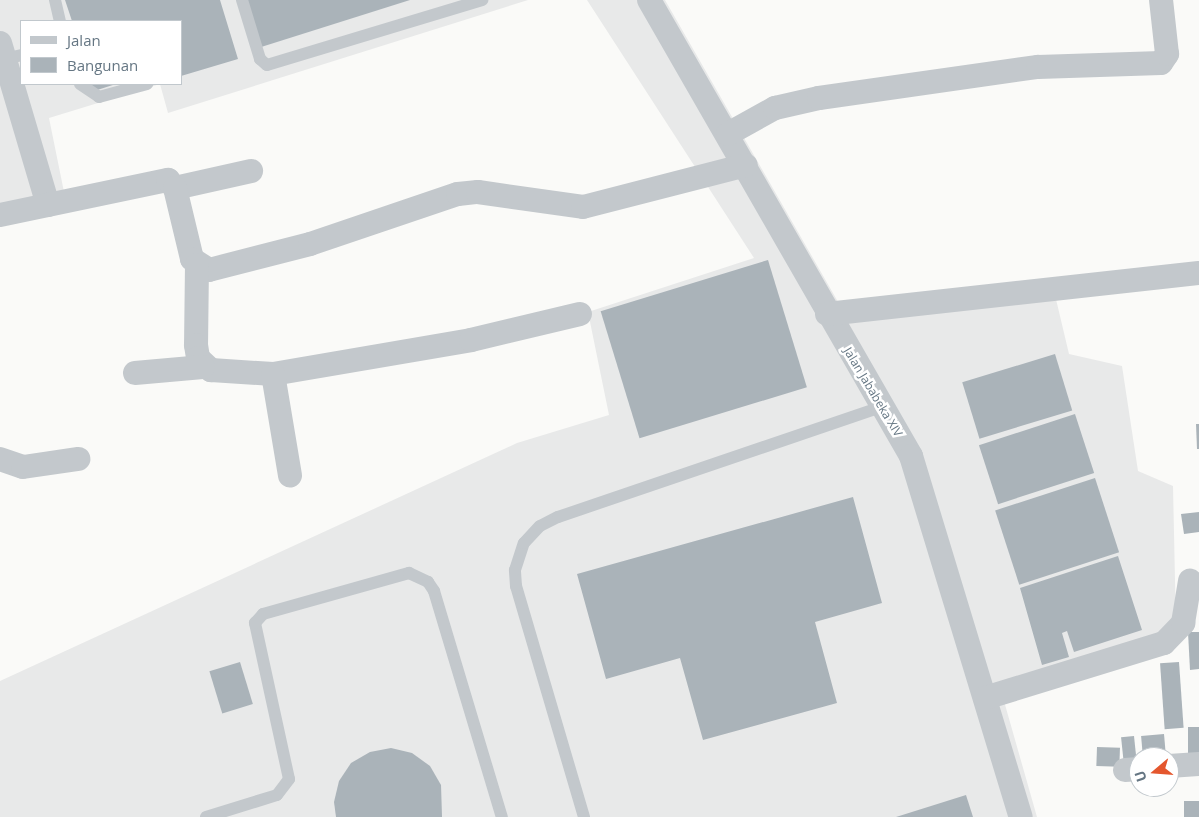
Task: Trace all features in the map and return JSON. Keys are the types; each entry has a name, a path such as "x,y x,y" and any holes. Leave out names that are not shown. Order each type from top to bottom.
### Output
{"street":[{"name":"Jalan Jababeka XIV","path":"649,0 728,134 827,314 919,474 1021,817"},
{"path":"728,134 775,108 819,98 1038,67 1161,63 1168,54 1161,0"},
{"path":"6,54 48,205"},
{"path":"197,265 209,270 300,246 458,194 478,192 583,207 746,166"},
{"path":"175,188 251,171"},
{"path":"0,215 163,179 175,188 197,265 196,345 203,367"},
{"path":"827,314 1199,273"},
{"path":"135,373 203,367 274,374 471,340 580,314"},
{"path":"274,374 290,476"},
{"path":"0,460 24,467 78,459"},
{"path":"985,698 1164,642 1183,623 1190,581"},
{"path":"1179,765 1199,764"}],"lane":[{"path":"54,0 60,20"},
{"path":"242,0 260,59 267,65 482,0"},
{"path":"81,85 99,97 142,85"},
{"path":"584,817 516,586 524,543 540,526 558,517 881,407"},
{"path":"206,817 277,795 289,779 255,623 263,614 281,608 409,573 428,582 434,592 502,817"}],"shaded area":[{"path":"0,0 528,0 168,113 160,85 182,85 182,20 20,20 20,85 157,85 49,118 64,192 0,206"},
{"path":"587,0 665,0 849,321 1055,295 1069,354 1122,366 1138,471 1173,486 1176,627 1000,687 1037,817 0,817 0,681 517,443 609,415 588,312 754,258"}],"building":[{"path":"65,0 220,0 238,59 182,76 182,20 72,20"},
{"path":"243,0 410,0 258,48"},
{"path":"91,85 113,85 94,91"},
{"path":"768,260 807,387 640,438 601,311"},
{"path":"1055,354 1072,410 979,439 962,382"},
{"path":"1075,414 1094,473 998,504 979,445"},
{"path":"1196,424 1199,424 1199,449 1197,449"},
{"path":"1095,478 1119,552 1019,585 995,510"},
{"path":"853,497 882,603 815,622 837,703 703,740 680,658 606,679 577,574"},
{"path":"1199,512 1199,532 1184,534 1181,514"},
{"path":"1118,556 1142,630 1074,652 1067,631 1062,633 1069,657 1042,665 1020,588"},
{"path":"1188,632 1199,632 1199,669 1190,670"},
{"path":"240,662 253,704 222,713 209,671"},
{"path":"1179,662 1184,728 1165,729 1160,663"},
{"path":"1188,727 1199,727 1199,758 1188,758"},
{"path":"1164,734 1165,747 1142,747 1141,736"},
{"path":"1134,736 1135,747 1129,747 1129,766 1124,766 1121,737"},
{"path":"1097,747 1120,748 1119,767 1096,766"},
{"path":"391,748 412,753 430,766 441,785 442,817 336,817 334,802 339,781 351,763 370,752"},
{"path":"966,795 973,817 896,817"},
{"path":"1184,801 1199,801 1199,817 1184,817"}]}
